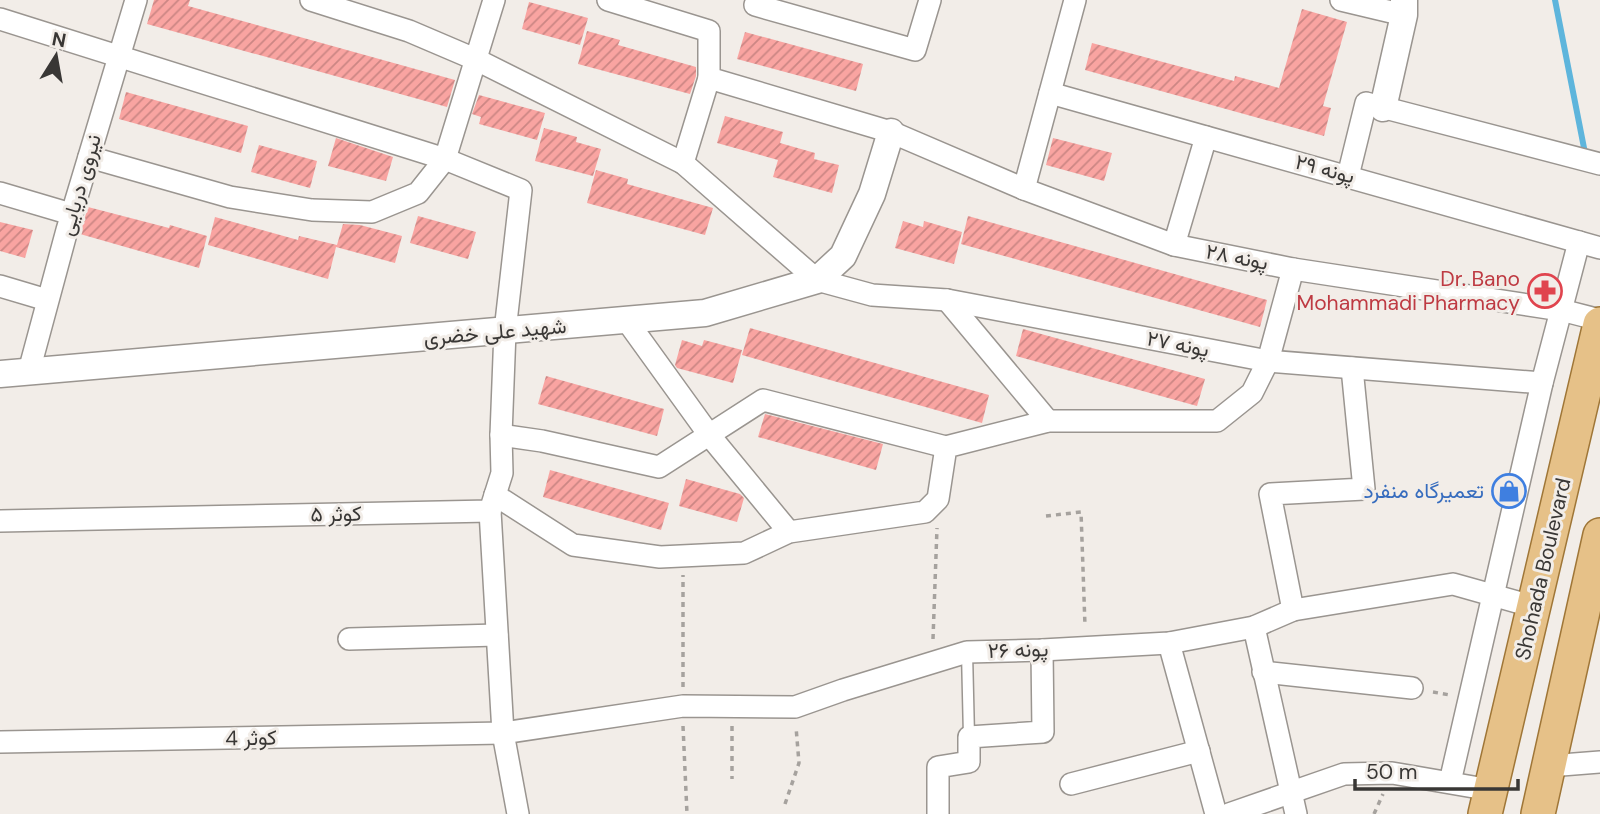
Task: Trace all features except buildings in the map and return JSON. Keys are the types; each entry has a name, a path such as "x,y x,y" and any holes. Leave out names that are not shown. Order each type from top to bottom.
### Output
{"main road":[{"name":"Shohada Boulevard","path":"1488,802 1600,322"},
{"path":"1538,814 1595,581 1600,535"}],"street":[{"name":"نیروی دریایی","path":"29,371 71,214 136,0"},
{"path":"311,0 409,31 477,60 683,163 817,280"},
{"path":"89,157 230,197 312,209 372,212 418,193 445,159 494,0"},
{"path":"608,0 709,31 709,78 683,163"},
{"path":"755,5 915,50 930,0"},
{"path":"1024,189 1074,0"},
{"path":"1341,0 1404,7 1383,107"},
{"path":"0,19 445,159 521,190 505,331 502,473 492,503 503,733 518,814"},
{"name":"پونه ۲۸","path":"709,78 891,132 1024,189 1174,245 1293,269 1561,310 1600,322"},
{"name":"پونه ۲۹","path":"1050,93 1590,245"},
{"path":"1348,176 1366,103 1600,164"},
{"name":"شهید علی خضری","path":"0,374 705,313 817,280 843,256 872,194 891,132"},
{"path":"1174,245 1206,136"},
{"path":"0,193 71,214"},
{"path":"1450,782 1561,310 1590,245"},
{"path":"501,435 542,441 659,467 763,400 946,447 1048,421 1217,421 1252,393 1268,361 1293,269"},
{"name":"پونه ۲۷","path":"817,280 872,295 947,300 1268,361 1542,383"},
{"path":"0,286 47,300"},
{"path":"947,300 1048,421"},
{"path":"627,321 710,436 789,532"},
{"path":"1293,610 1270,494 1364,489 1352,368"},
{"path":"492,503 573,545 660,557 744,553 789,532 925,512 938,499 946,447"},
{"name":"کوثر ۵","path":"0,521 492,503"},
{"name":"پونه ۲۶","path":"503,733 683,706 795,708 843,690 967,652 1169,643 1254,627 1293,610 1453,584 1535,607"},
{"path":"1254,627 1296,814"},
{"path":"349,639 497,635"},
{"path":"1169,643 1216,814"},
{"path":"938,814 938,767 969,762 969,737 1043,732 1042,650"},
{"path":"1263,672 1412,688"},
{"name":"کوثر 4","path":"0,742 503,733"},
{"path":"1072,784 1199,751"},
{"path":"1549,766 1600,762"},
{"path":"1229,814 1344,774 1392,773 1450,782 1488,802"}],"lane":[{"path":"967,652 969,737"}],"path":[{"path":"932,663 938,499"},
{"path":"1046,516 1081,512 1085,647"},
{"path":"683,556 683,706 687,814"},
{"path":"1412,688 1469,698"},
{"path":"731,707 732,779"},
{"path":"785,804 799,762 795,708"}],"waterway":[{"path":"1555,0 1585,153"}],"place":[{"name":"Dr. Bano Mohammadi Pharmacy","path":"1545,291"},
{"name":"تعمیرگاه منفرد","path":"1509,491"}]}
